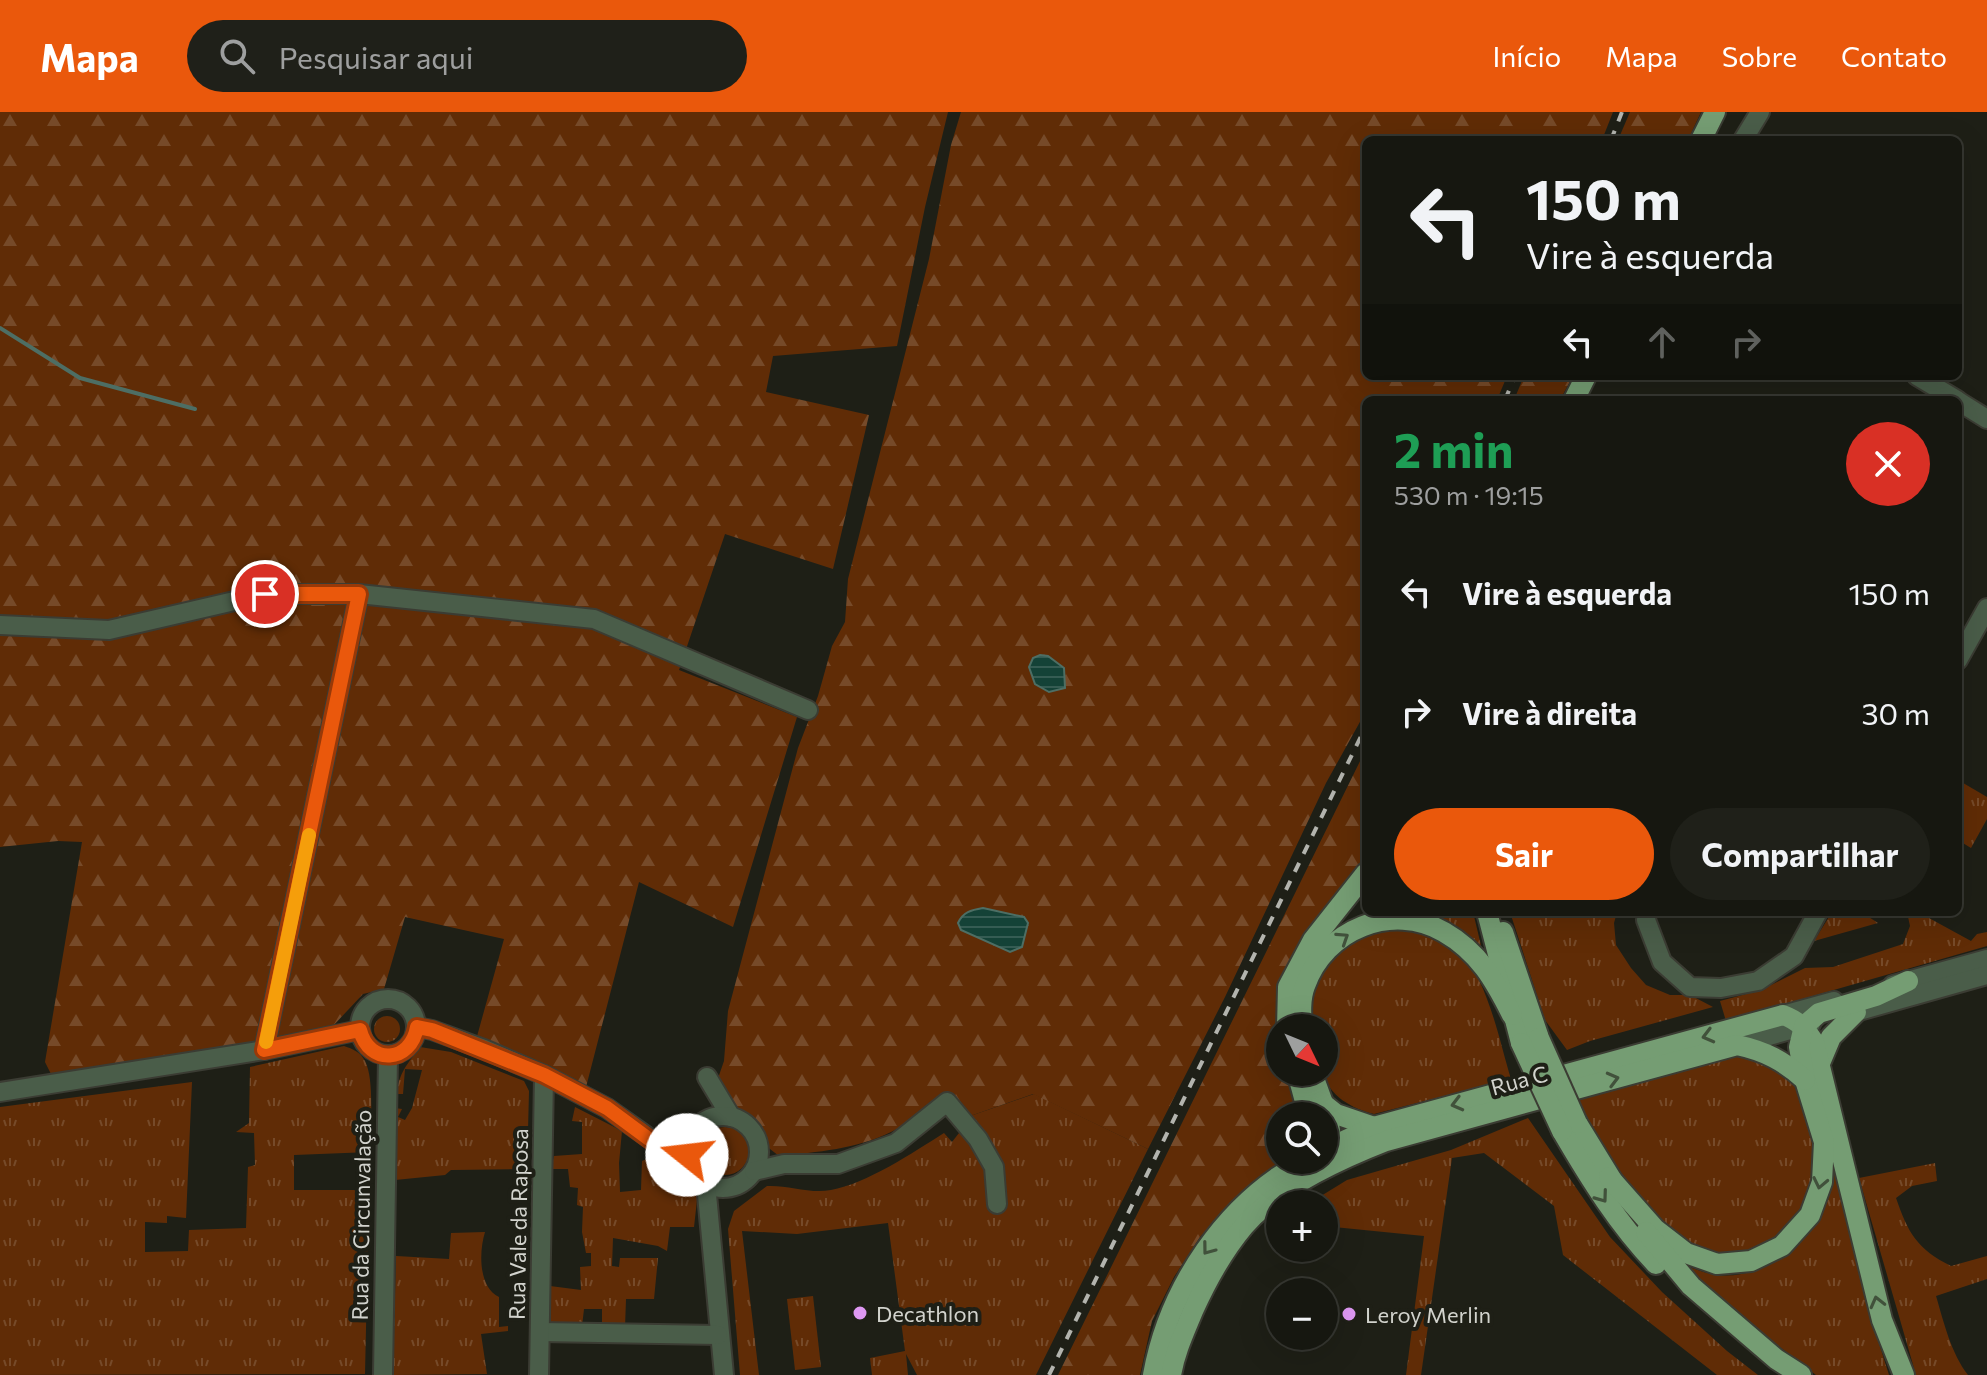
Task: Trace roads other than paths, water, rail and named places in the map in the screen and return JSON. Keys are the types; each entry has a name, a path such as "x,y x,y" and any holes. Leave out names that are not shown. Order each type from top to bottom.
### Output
{"main road":[{"path":"1703,136 1715,112"},
{"path":"1287,1014 1288,987 1313,940 1362,878"},
{"path":"1488,916 1512,1015"},
{"path":"1499,916 1530,1041"},
{"path":"1300,1014 1304,988 1314,965 1327,948 1370,922 1416,920 1444,931 1468,948 1490,973 1530,1041 1596,1189 1636,1243 1686,1295 1781,1375"},
{"path":"1570,1127 1655,1229 1686,1253 1717,1264 1751,1261 1782,1246 1810,1215 1822,1182 1824,1142 1805,1080 1799,1047 1804,1026 1819,1013 1876,996 1908,981"},
{"path":"1820,1063 1831,1037 1856,1012"},
{"path":"1783,1015 1804,1026 1814,1042 1882,1320 1904,1375"},
{"name":"Rua C","path":"1338,1144 1374,1127 1783,1015"},
{"path":"1737,1045 1777,1058 1805,1080"},
{"name":"Rua C","path":"1245,1225 1288,1190 1350,1155 1386,1141 1737,1045"},
{"path":"1338,1115 1374,1127"},
{"path":"1338,1153 1350,1155"},
{"path":"1153,1375 1159,1345 1189,1274 1232,1217 1280,1174"},
{"name":"Rua C","path":"1171,1375 1175,1351 1206,1282 1245,1225 1296,1174"},
{"path":"1609,1177 1644,1230 1691,1286 1776,1359 1801,1375"}],"street":[{"path":"1745,136 1760,112"},
{"path":"1923,380 1950,396"},
{"path":"1962,403 1987,419"},
{"path":"0,625 109,630 265,594 359,594 594,619 808,710"},
{"path":"264,1050 359,594"},
{"path":"1962,653 1987,608"},
{"path":"1646,916 1662,962 1690,987 1721,988 1758,981 1794,956 1816,916"},
{"name":"Rua C","path":"1783,1015 1987,959"},
{"name":"Rua C","path":"1737,1045 1987,975"},
{"path":"387,999 404,1003 415,1018 417,1027 411,1044 405,1050 388,1056 366,1045 360,1030 364,1012 370,1005 387,999"},
{"path":"417,1027 484,1049 544,1075 607,1108 690,1167"},
{"path":"0,1092 264,1050 360,1030"},
{"name":"Rua da Circunvalação","path":"383,1375 388,1056"},
{"name":"Rua Vale da Raposa","path":"539,1375 544,1075"},
{"path":"703,1122 707,1077 731,1117 751,1129 757,1139 784,1164"},
{"path":"754,1171 784,1164 838,1164 896,1143 947,1102 978,1139 994,1167 997,1204"},
{"path":"731,1117 711,1118 703,1122 696,1128 688,1144 690,1167 696,1177 716,1188 737,1186"},
{"path":"711,1215 754,1171 758,1161 757,1139"},
{"path":"665,1151 688,1144"},
{"path":"706,1184 724,1375"},
{"path":"540,1332 718,1335"}],"water":[{"path":"1048,656 1064,668 1065,688 1049,692 1035,684 1029,667 1033,658"},
{"path":"983,908 1024,917 1028,923 1022,947 1010,952 961,930 958,923 962,916"}],"waterway":[{"path":"0,328 80,378 195,409"}],"railway":[{"path":"1613,136 1622,112"},
{"path":"1507,396 1513,380"},
{"path":"1049,1375 1362,734"}],"place":[{"name":"Decathlon","path":"860,1313"},
{"name":"Leroy Merlin","path":"1349,1314"}]}
